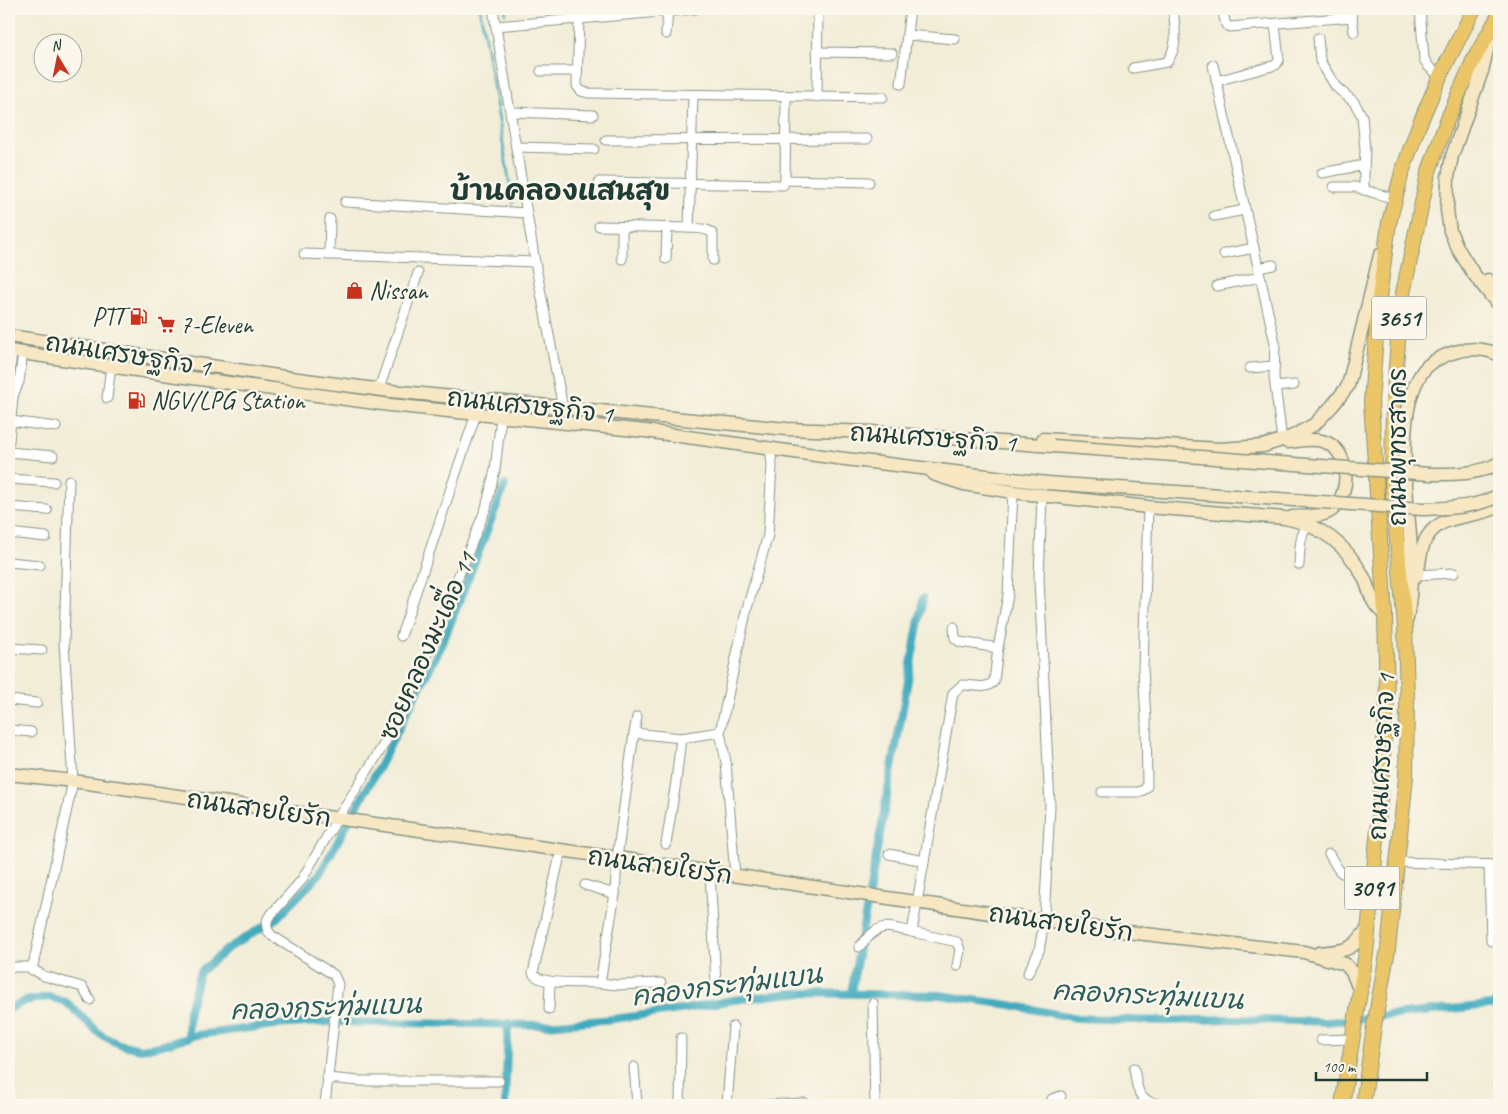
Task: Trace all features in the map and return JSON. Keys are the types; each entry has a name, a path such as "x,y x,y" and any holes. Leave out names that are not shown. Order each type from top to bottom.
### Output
{"main road":[{"name":"ถนนพุทธสาคร","path":"1385,615 1371,402 1379,298 1390,224 1402,172 1440,76 1474,9"},
{"name":"ถนนพุทธสาคร","path":"1405,626 1392,486 1393,404 1400,303 1428,174 1446,123 1473,61 1496,21"},
{"path":"1496,21 1482,71 1452,156 1448,177 1447,210 1450,231 1458,249 1473,273 1499,306"},
{"path":"1457,139 1454,209 1458,229 1479,268 1499,294"},
{"path":"1263,446 1291,437 1315,424 1348,386 1373,279 1390,224"},
{"path":"1488,280 1499,289"},
{"name":"ถนนเศรษฐกิจ 1","path":"9,336 385,390 787,429 871,432 1430,474 1466,474 1493,467 1499,463"},
{"name":"3091","path":"1405,626 1411,594 1411,552 1405,456 1406,425 1410,399 1421,374 1440,356 1465,350 1492,351 1499,355"},
{"name":"ถนนเศรษฐกิจ 1","path":"15,352 390,405 645,431 1048,483 1423,509 1460,507 1492,499 1499,495"},
{"path":"385,390 390,405"},
{"path":"933,437 967,434 1220,450 1306,440 1323,441 1336,448 1342,457 1346,474 1343,494 1333,510 1308,516 1267,516"},
{"path":"921,468 951,481 1013,492 1148,507 1285,518 1308,525 1324,532 1342,547 1363,575 1374,603 1385,615"},
{"path":"1411,594 1423,546 1432,531 1439,524 1448,520 1499,506"},
{"name":"ถนนเศรษฐกิจ 1","path":"1342,1105 1359,998 1374,877 1387,698 1385,615"},
{"name":"ถนนเศรษฐกิจ 1","path":"1362,1105 1388,949 1406,777 1407,701 1405,626"},
{"name":"ถนนสายใยรัก","path":"9,774 73,781 617,858 1044,921 1311,953 1342,952 1359,942 1368,928"},
{"name":"ถนนสายใยรัก","path":"1311,953 1345,964 1352,972 1359,998"}],"street":[{"path":"494,9 535,262 563,408"},
{"path":"496,26 696,9"},
{"path":"817,97 818,10 827,9"},
{"path":"901,84 910,9"},
{"path":"1133,68 1167,62 1174,52 1173,9"},
{"path":"1222,9 1226,25 1229,28 1275,24 1351,13 1354,32"},
{"path":"1420,9 1424,59 1429,67 1440,76"},
{"path":"666,34 668,12"},
{"path":"578,20 577,86 581,91 588,94 883,97"},
{"path":"1216,81 1276,64 1279,60 1275,24"},
{"path":"907,35 956,39"},
{"path":"1318,38 1320,61 1336,87 1354,102 1362,116 1364,190"},
{"path":"817,52 892,53"},
{"path":"1212,65 1275,343 1274,366 1282,440"},
{"path":"541,71 577,71"},
{"path":"689,228 693,96"},
{"path":"599,182 783,185 786,180 786,96"},
{"path":"511,112 593,115"},
{"path":"606,140 867,139"},
{"path":"516,147 594,149"},
{"path":"1322,172 1359,166 1364,171"},
{"path":"786,180 869,182"},
{"path":"1334,187 1354,187 1396,199"},
{"path":"345,202 528,213"},
{"path":"1214,216 1245,210"},
{"path":"329,255 330,218"},
{"path":"599,226 708,230 713,235 713,260"},
{"path":"622,227 622,259"},
{"path":"666,259 667,228"},
{"path":"1224,254 1254,248"},
{"path":"304,254 535,262"},
{"path":"1217,286 1259,273 1273,265"},
{"path":"385,390 418,273"},
{"path":"9,440 13,396 19,382 15,352"},
{"path":"107,398 111,366"},
{"path":"1250,368 1274,366"},
{"path":"1276,388 1294,385"},
{"path":"401,636 476,414"},
{"name":"ซอยคลองมะเดื่อ 11","path":"325,1105 338,984 334,975 270,935 266,924 268,918 301,881 337,819 393,730 406,705 486,508 495,470 501,417"},
{"path":"11,422 56,427"},
{"path":"735,876 726,762 720,732 746,612 768,534 772,465 770,447"},
{"path":"9,452 53,456"},
{"path":"9,478 54,482"},
{"path":"27,968 73,781 64,643 69,480"},
{"path":"912,932 953,693 962,685 984,687 992,684 994,680 1008,595 1013,492"},
{"path":"1028,973 1039,951 1044,921 1050,806 1039,580 1042,495"},
{"path":"9,507 47,510"},
{"path":"1102,792 1139,792 1147,786 1143,669 1148,507"},
{"path":"1299,564 1301,536 1308,525"},
{"path":"9,533 46,537"},
{"path":"9,562 40,565"},
{"path":"1417,575 1454,573"},
{"path":"954,627 955,638 960,642 998,648"},
{"path":"9,648 42,650"},
{"path":"9,700 37,703"},
{"path":"600,983 615,894 617,858 637,717"},
{"path":"9,730 31,732"},
{"path":"634,733 681,738 720,732"},
{"path":"666,844 681,738"},
{"path":"561,851 533,968 534,976 550,982 617,985 661,983"},
{"path":"889,854 924,861"},
{"path":"1329,854 1338,870 1342,873 1374,877"},
{"path":"1398,862 1499,865"},
{"path":"1489,865 1491,941"},
{"path":"710,872 716,983"},
{"path":"585,885 615,894"},
{"path":"860,947 877,929 890,927 957,942 960,950 957,966"},
{"path":"9,967 27,968 54,980 82,987 90,1000"},
{"path":"549,1009 550,982"},
{"path":"873,1003 875,1105"},
{"path":"727,1105 733,1027"},
{"path":"680,1105 681,1038"},
{"path":"1321,1040 1352,1039"},
{"path":"634,1067 637,1105"},
{"path":"1134,1068 1138,1091 1141,1097 1145,1101 1165,1105"},
{"path":"327,1078 360,1081 499,1081"},
{"path":"1051,1105 1052,1099 1061,1096"},
{"path":"763,1105 805,1103"}],"waterway":[{"path":"480,9 513,203"},
{"path":"505,9 506,14"},
{"path":"188,1038 189,1010 200,972 227,949 277,918 319,875 378,769 442,645 505,485"},
{"path":"851,993 923,598"},
{"name":"คลองกระทุ่มแบน","path":"9,1009 25,1001 48,997 66,1002 101,1035 119,1044 140,1049 159,1046 197,1035 274,1025 322,1022 547,1025 613,1019 680,1010 733,1000 793,993 939,995 1010,1005 1077,1018 1163,1021 1233,1019 1327,1022 1499,1004"},
{"path":"505,1105 508,1023"}],"place":[{"name":"Nissan","path":"355,290"},
{"name":"PTT","path":"139,316"},
{"name":"7-Eleven","path":"166,324"},
{"name":"NGV/LPG Station","path":"137,400"}],"district":[{"name":"บ้านคลองแสนสุข","path":"560,190"}]}
